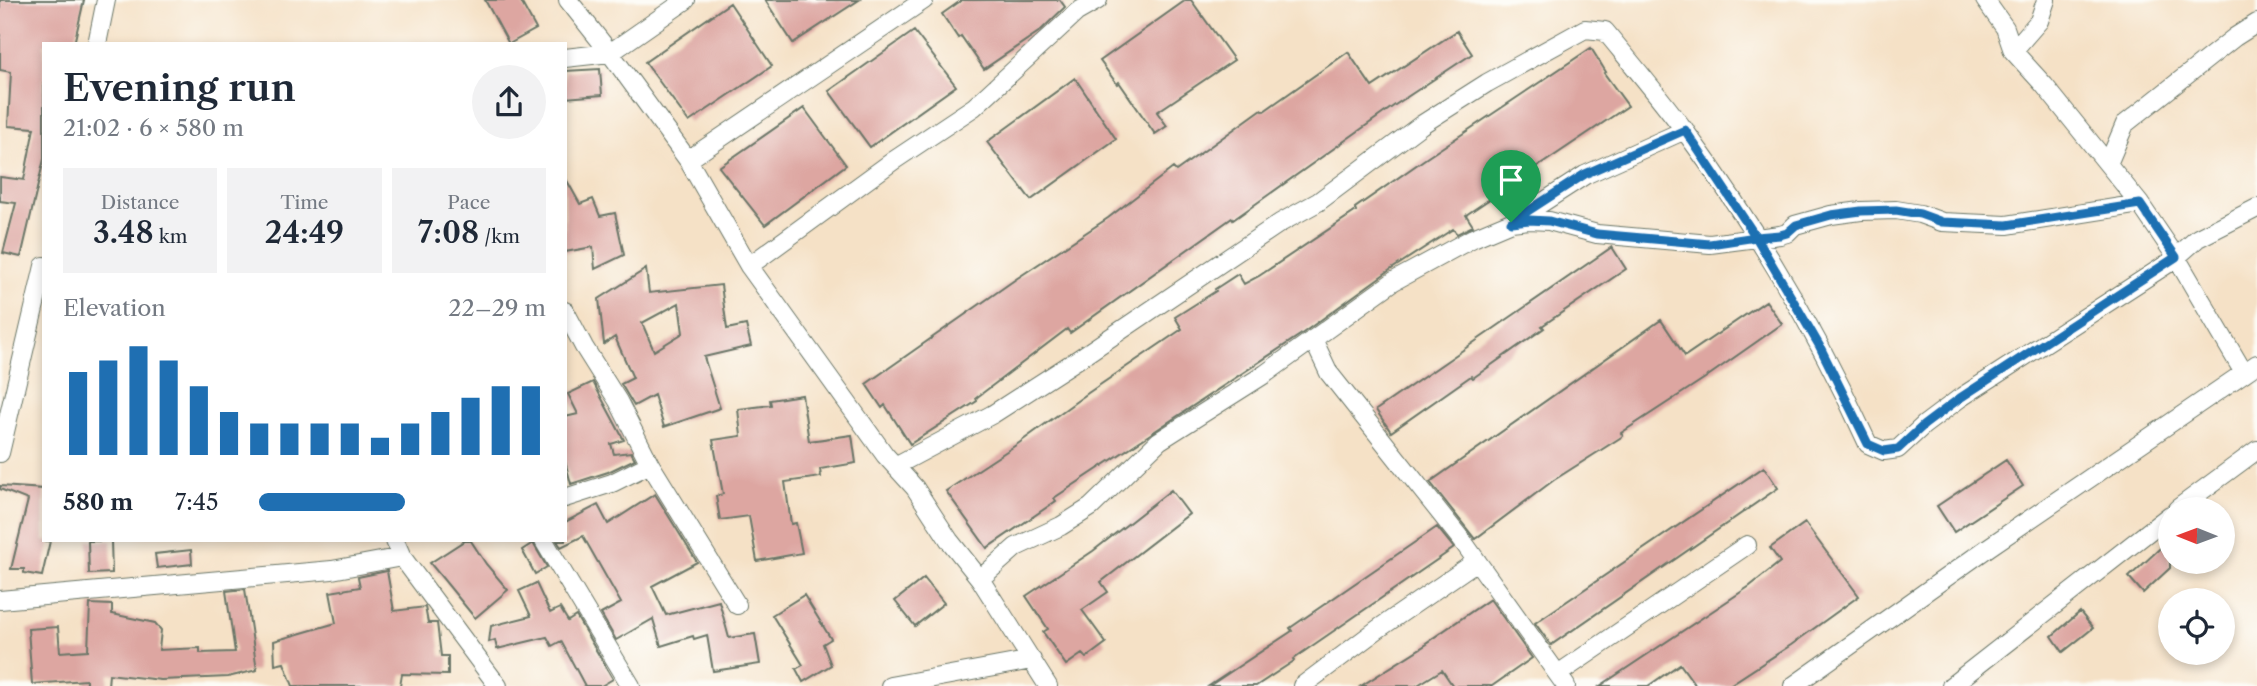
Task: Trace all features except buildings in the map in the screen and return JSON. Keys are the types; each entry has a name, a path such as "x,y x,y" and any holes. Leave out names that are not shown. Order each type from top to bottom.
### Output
{"street":[{"path":"97,42 106,0"},
{"path":"568,0 688,159 749,266 980,579 1048,686"},
{"path":"567,58 610,53 686,0"},
{"path":"688,159 923,0"},
{"path":"749,266 893,161 974,107 1077,12 1098,0"},
{"path":"1793,686 1989,547 2251,369 2140,204 2013,51 2005,29 1985,0"},
{"path":"2013,51 2039,21 2046,0"},
{"path":"2108,164 2125,124 2235,37 2257,23"},
{"path":"895,466 1015,400 1174,297 1280,223 1318,202 1421,125 1487,83 1585,29 1605,31 1685,130 1756,237 1819,345 1868,444 1884,451 1898,449 1960,398 2176,257 2198,238 2257,208"},
{"path":"980,579 1016,547 1061,526 1091,507 1159,441 1265,374 1394,281 1474,238 1511,222 1585,174 1685,130"},
{"path":"1511,222 1549,221 1597,234 1710,244 1780,235 1796,225 1831,215 1861,211 1896,210 1920,214 1942,222 2007,225 2140,204"},
{"path":"0,453 40,294"},
{"path":"567,315 618,401 650,464 737,606"},
{"path":"1314,339 1329,373 1477,561 1563,683 1747,545"},
{"path":"2193,497 2257,450"},
{"path":"567,497 612,483 650,464"},
{"path":"1951,686 2158,524"},
{"path":"545,542 631,686"},
{"path":"0,600 331,570 398,549 498,686"},
{"path":"1302,686 1378,629 1477,561"},
{"path":"890,686 1032,660"}],"route":[{"path":"1511,222 1549,221 1597,234 1710,244 1756,237 1819,345 1868,444 1884,451 1898,449 1960,398 2176,257 2140,204 2007,225 1942,222 1920,214 1896,210 1861,211 1831,215 1796,225 1780,235 1756,237 1685,130 1585,174 1511,222"}]}
